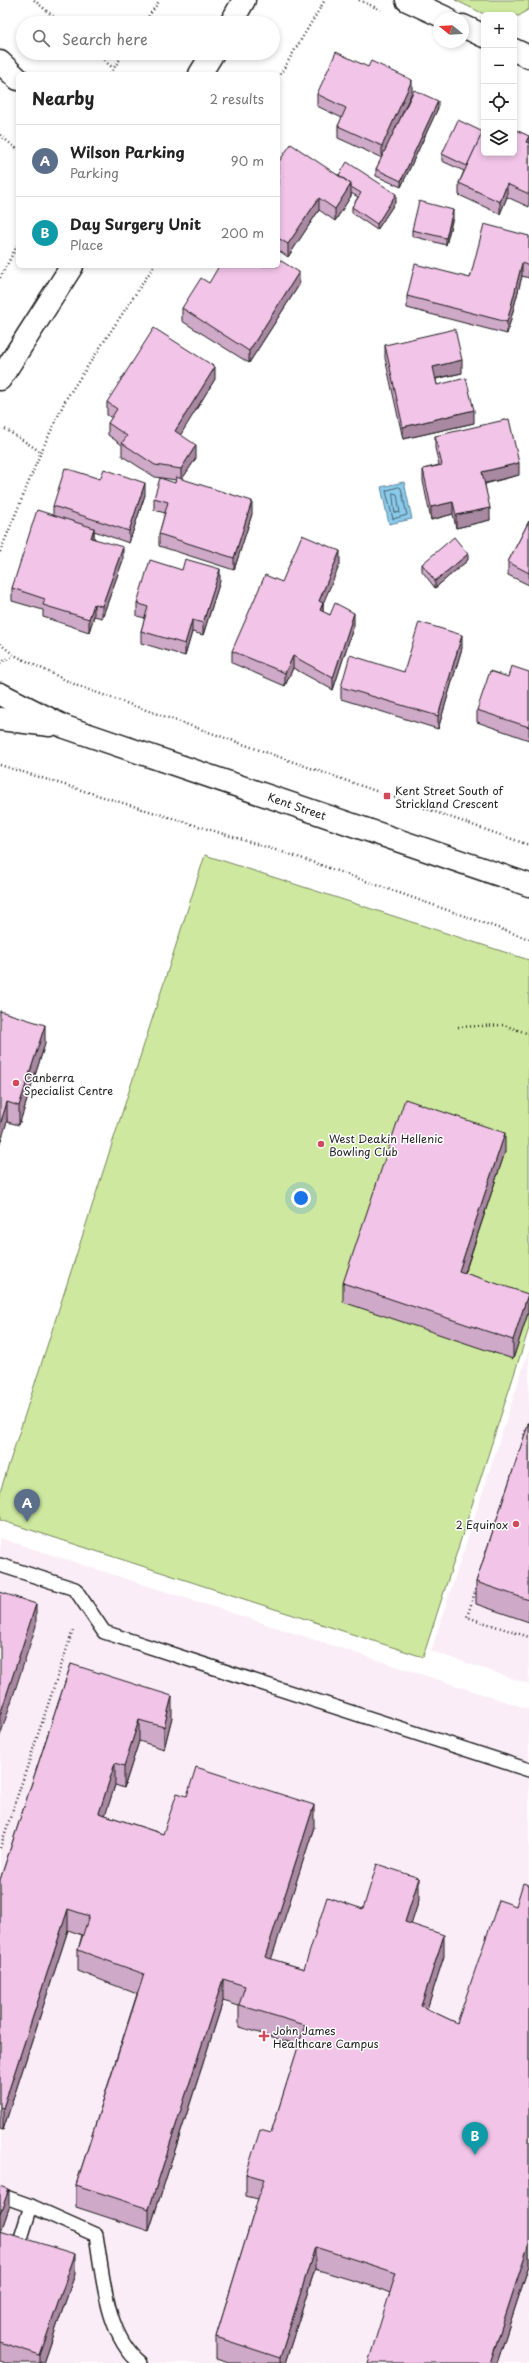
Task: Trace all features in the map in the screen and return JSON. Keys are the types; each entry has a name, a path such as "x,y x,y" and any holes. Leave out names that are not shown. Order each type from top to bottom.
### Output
{"main road":[{"path":"235,16 244,0"},
{"path":"407,0 433,12"},
{"path":"469,29 481,35"},
{"path":"201,72 209,60"},
{"path":"0,62 16,77"},
{"path":"0,379 71,268"},
{"name":"Kent Street","path":"0,694 65,727 529,885"},
{"name":"Kent Street","path":"0,719 65,727"}],"lane":[{"path":"0,1565 75,1589 104,1632 529,1770"},
{"path":"0,2195 30,2206 96,2235 108,2309 129,2354 140,2363"},
{"path":"16,2256 30,2206"}],"path":[{"path":"34,0 53,16"},
{"path":"149,16 160,0"},
{"path":"280,75 325,0"},
{"path":"103,60 113,68"},
{"path":"111,72 119,60"},
{"path":"0,135 16,148"},
{"path":"0,278 16,248"},
{"path":"0,552 41,452 66,398 153,268"},
{"path":"5,429 41,452"},
{"path":"0,644 14,655 78,686 529,845"},
{"path":"0,663 14,655"},
{"path":"0,765 295,856 529,939"},
{"path":"458,1027 504,1024 529,1034"},
{"path":"522,1443 529,1421"},
{"path":"477,1586 468,1617 529,1637"},
{"path":"0,1848 75,1625"}],"shaded area":[{"path":"529,1349 529,1684 431,1651"},
{"name":"John James Healthcare Campus","path":"0,1538 529,1709 529,2363 0,2363"}],"green space":[{"path":"455,0 529,0 529,9 519,16 517,16 517,12 481,13"},
{"name":"West Deakin Hellenic Bowling Club","path":"205,855 529,960 529,1328 423,1657 0,1520 0,1492"}],"water":[{"path":"404,482 412,519 389,524 381,487"}],"building":[{"path":"336,52 368,67 371,61 412,80 382,146 338,126 346,108 317,94"},
{"path":"414,90 438,101 401,181 376,169"},
{"path":"458,120 481,131 481,136 467,166 442,154"},
{"path":"517,130 529,136 526,142 529,143 529,194 507,184 500,202 459,183 481,135 481,156 517,156"},
{"path":"291,144 351,184 335,209 319,198 288,244 280,239 280,160"},
{"path":"347,162 396,194 377,224 352,207 361,193 351,187 351,184 339,175"},
{"path":"419,201 453,210 446,238 412,230"},
{"path":"484,224 529,236 529,266 522,263 507,322 407,296 415,264 470,278"},
{"path":"280,260 299,272 249,351 182,308 201,278 209,283 218,268 280,268"},
{"path":"154,328 215,367 175,431 196,445 181,469 155,465 122,443 127,436 108,423 117,409 107,402"},
{"path":"455,329 462,360 433,367 437,385 466,378 474,410 403,427 385,345"},
{"path":"509,419 519,463 482,472 490,508 456,515 453,502 431,507 423,469 442,465 435,436"},
{"path":"65,468 100,479 104,469 145,483 129,531 53,506"},
{"path":"176,477 252,501 234,558 159,534 168,502 154,498 160,478 175,483"},
{"path":"37,510 94,528 91,538 123,547 102,606 94,604 89,619 43,605 45,599 12,588"},
{"path":"529,521 529,573 508,562"},
{"path":"302,535 340,551 319,601 323,603 320,610 330,615 335,603 354,613 333,678 293,656 285,673 232,651 265,575 282,582"},
{"path":"454,537 468,554 435,581 422,564"},
{"path":"185,559 220,569 203,623 192,620 185,644 141,631 148,607 137,603 150,560 182,570"},
{"path":"419,622 462,635 438,716 341,687 350,655 404,672"},
{"path":"511,666 529,672 529,727 477,710 490,671 508,677"},
{"name":"Canberra Specialist Centre","path":"0,1011 45,1025 19,1106 7,1102 0,1125"},
{"path":"405,1099 505,1133 459,1271 528,1294 513,1340 343,1283"},
{"name":"2 Equinox","path":"529,1422 529,1600 476,1582"},
{"path":"0,1592 36,1604 0,1715"},
{"path":"71,1664 172,1696 164,1727 139,1720 124,1766 115,1763 99,1813 163,1834 177,1793 187,1796 196,1767 314,1805 265,1957 304,1969 327,1897 363,1909 377,1864 419,1878 405,1922 444,1935 421,2006 457,2023 499,1900 516,1906 523,1883 529,1885 529,2243 490,2363 368,2363 396,2273 315,2247 280,2358 216,2337 264,2179 246,2174 260,2130 271,2133 305,2025 239,2005 245,1986 223,1979 149,2209 76,2185 144,1974 78,1950 89,1916 68,1909 3,2108 0,2107 0,1880"},
{"path":"0,2186 9,2189 0,2214"},
{"path":"0,2231 75,2254 40,2355 0,2342"}],"place":[{"name":"Kent Street South of Strickland Crescent","path":"387,796"},
{"name":"Canberra Specialist Centre","path":"16,1083"},
{"name":"West Deakin Hellenic Bowling Club","path":"321,1144"},
{"name":"Wilson Parking","path":"27,1522"},
{"name":"2 Equinox","path":"516,1524"},
{"name":"John James Healthcare Campus","path":"264,2036"},
{"name":"Day Surgery Unit","path":"475,2155"}]}
